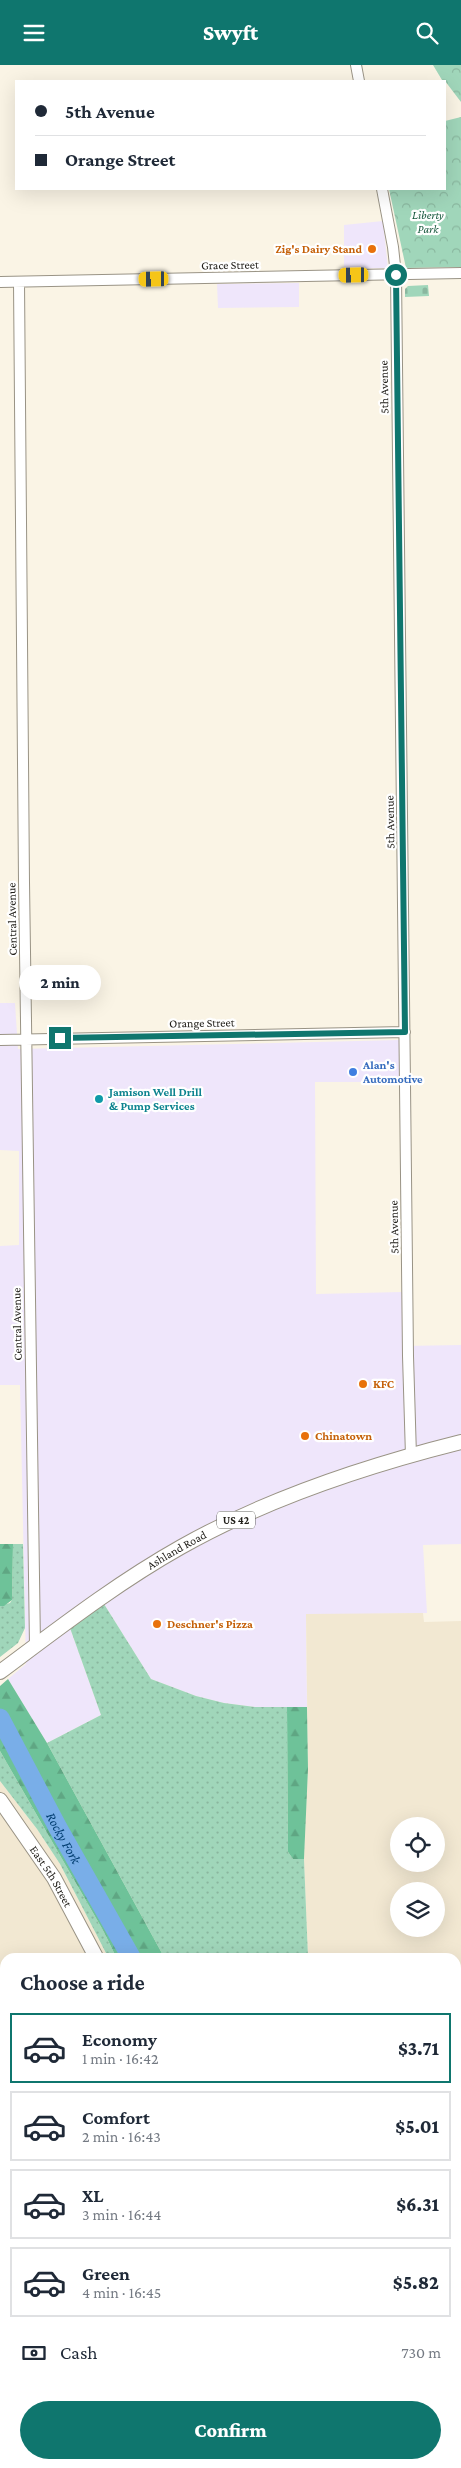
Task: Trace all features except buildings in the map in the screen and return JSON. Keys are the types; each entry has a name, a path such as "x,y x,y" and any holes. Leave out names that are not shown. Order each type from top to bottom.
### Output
{"main road":[{"name":"Ashland Road","path":"0,1672 117,1586 203,1535 293,1495 411,1456 461,1442"},
{"name":"East 5th Street","path":"0,1800 54,1878 94,1953"}],"street":[{"path":"356,65 359,80"},
{"name":"5th Avenue","path":"382,190 393,247 396,275 411,1456"},
{"name":"Grace Street","path":"0,282 461,273"},
{"name":"Central Avenue","path":"19,282 34,1646"},
{"name":"Orange Street","path":"0,1040 405,1032"}],"shaded area":[{"path":"383,221 388,268 344,269 344,225"},
{"path":"299,283 299,307 218,308 217,284"},
{"path":"0,1003 15,1003 18,1049 399,1040 399,1082 315,1082 316,1294 402,1292 403,1346 461,1345 461,1544 423,1545 427,1613 306,1615 307,1707 255,1707 224,1703 196,1696 151,1679 104,1604 70,1628 101,1715 47,1743 8,1679 26,1664 20,1385 0,1385 0,1246 19,1245 19,1151 0,1150"},
{"path":"423,1613 424,1622 461,1621 461,1953 308,1953 304,1859 308,1769 306,1614"},
{"path":"0,1781 37,1829 60,1864 106,1953 0,1953"}],"green space":[{"path":"433,65 461,65 461,102 446,80 442,80"},
{"name":"Liberty Park","path":"461,117 461,267 406,268 389,190 446,190 446,121"},
{"path":"428,285 429,296 405,297 405,289 408,286"},
{"path":"0,1544 13,1544 12,1600 4,1606 0,1606"},
{"path":"13,1544 23,1544 25,1628 18,1643 0,1657 0,1606 10,1603 12,1600"},
{"path":"104,1604 151,1679 196,1696 224,1703 255,1707 287,1707 288,1852 293,1859 304,1859 308,1953 162,1953 47,1743 101,1715 70,1628"},
{"path":"8,1679 47,1743 162,1953 114,1953 104,1932 0,1751 0,1686"},
{"path":"287,1707 307,1707 308,1769 304,1859 293,1859 288,1852"},
{"path":"0,1751 104,1932 114,1953 106,1953 60,1864 37,1829 0,1781"}],"waterway":[{"name":"Rocky Fork","path":"0,1718 58,1828 129,1953"}],"place":[{"name":"Zig's Dairy Stand","path":"372,249"},
{"name":"Alan's Automotive","path":"353,1072"},
{"name":"Jamison Well Drill & Pump Services","path":"99,1099"},
{"name":"KFC","path":"363,1384"},
{"name":"Chinatown","path":"305,1436"},
{"name":"Deschner's Pizza","path":"157,1624"}],"route":[{"path":"60,1038 405,1032 396,275"}]}
